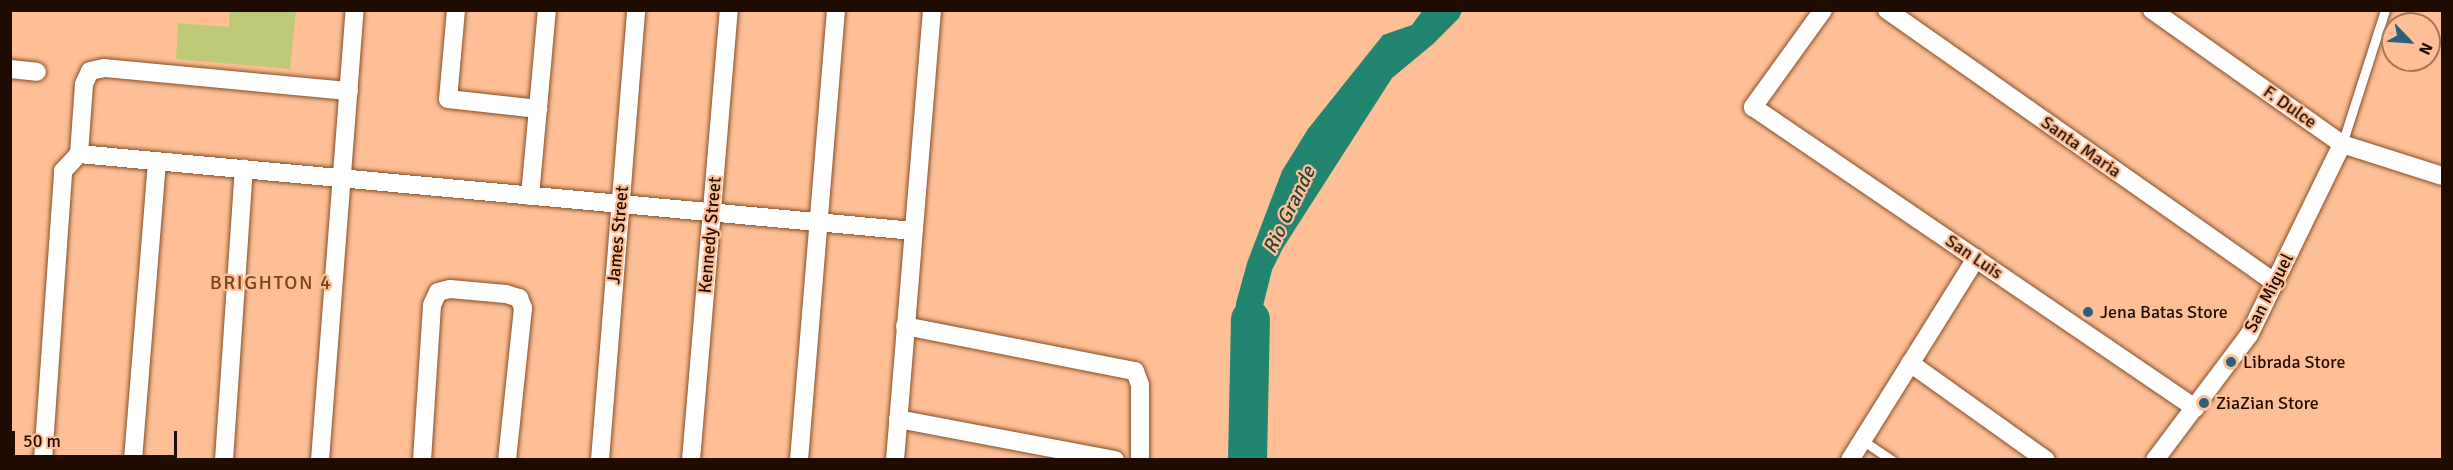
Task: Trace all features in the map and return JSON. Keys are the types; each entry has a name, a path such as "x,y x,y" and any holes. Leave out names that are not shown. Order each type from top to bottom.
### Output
{"street":[{"path":"320,459 355,10"},
{"path":"456,10 448,99 538,109"},
{"path":"530,196 547,10"},
{"name":"James Street","path":"600,459 636,10"},
{"name":"Kennedy Street","path":"692,459 729,10"},
{"path":"799,459 836,10"},
{"path":"895,459 932,10"},
{"name":"San Luis","path":"1823,10 1753,107 2195,408"},
{"name":"Santa Maria","path":"1887,10 2276,283"},
{"name":"F. Dulce","path":"2152,10 2342,144 2442,176"},
{"path":"43,459 63,171 79,153 84,84 90,71 104,68 349,91"},
{"path":"10,69 37,72"},
{"name":"San Miguel","path":"2155,459 2249,335 2342,144"},
{"path":"79,153 913,231"},
{"path":"133,459 157,161"},
{"path":"224,459 244,169"},
{"path":"1850,459 1976,258"},
{"path":"422,459 432,305 438,292 450,289 506,294 519,298 523,308 507,459"},
{"path":"905,326 1135,371 1140,385 1140,459"},
{"path":"1910,363 2046,459"},
{"path":"898,419 1115,459"}],"lane":[{"path":"2342,144 2385,10"},
{"path":"1862,440 1892,459"}],"green space":[{"path":"229,11 296,11 290,69 176,59 178,23 229,27"}],"water":[{"path":"1423,10 1462,11 1459,18 1433,44 1392,78 1283,248 1272,270 1260,318 1262,372 1233,368 1236,303 1247,263 1282,171 1308,129 1383,35 1412,25"}],"waterway":[{"name":"Rio Grande","path":"1247,460 1250,319"}],"place":[{"name":"Jena Batas Store","path":"2088,312"},
{"name":"Librada Store","path":"2231,362"},
{"name":"ZiaZian Store","path":"2204,403"}],"district":[{"name":"BRIGHTON 4","path":"271,282"}]}
